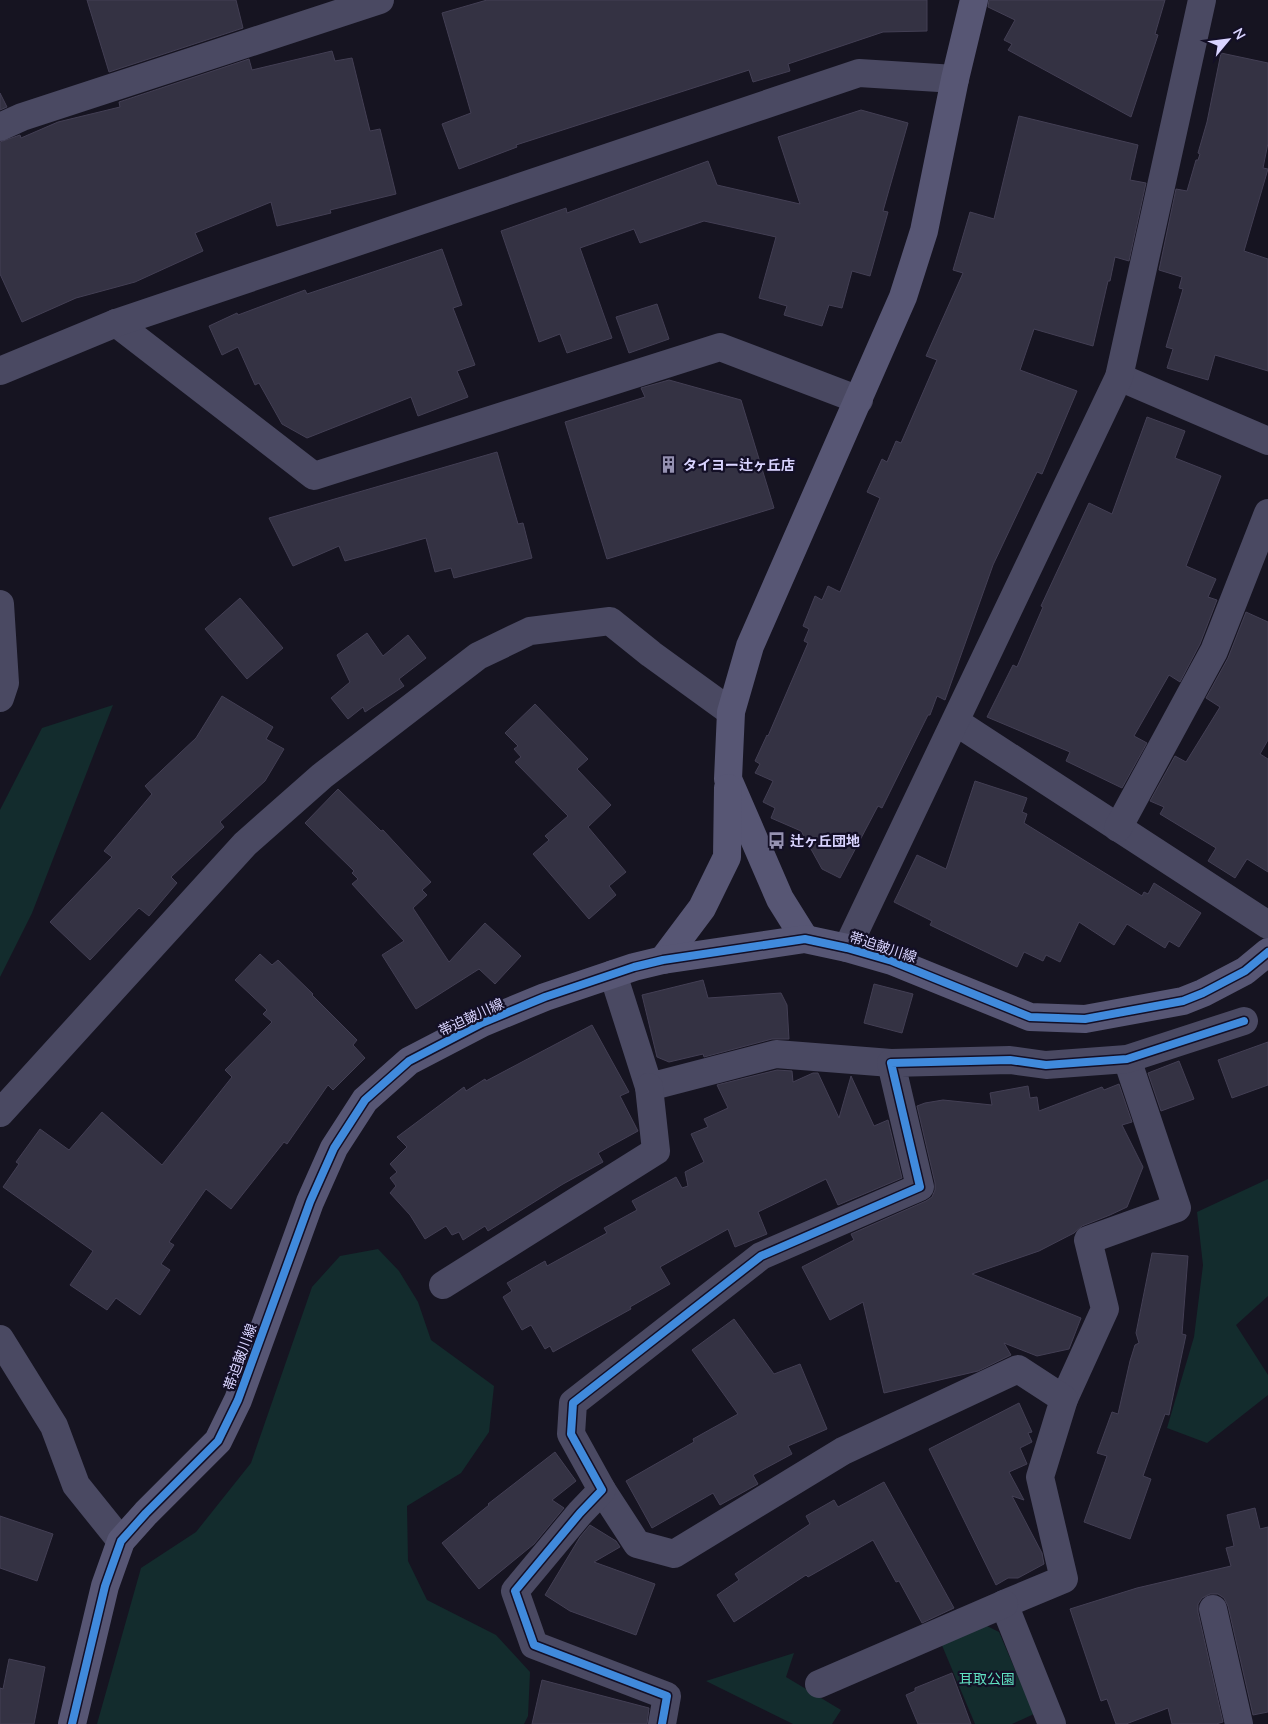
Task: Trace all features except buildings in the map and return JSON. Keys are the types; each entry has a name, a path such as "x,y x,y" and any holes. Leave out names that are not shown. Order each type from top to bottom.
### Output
{"street":[{"path":"0,127 22,117 380,0"},
{"path":"663,960 702,908 727,857 731,712 750,646 903,297 924,231 955,79 974,0"},
{"path":"847,948 1119,377 1202,0"},
{"path":"0,371 116,322 859,74 955,79"},
{"path":"116,322 314,476 720,347 859,400"},
{"path":"1119,377 1268,441"},
{"path":"1118,828 1214,650 1268,513"},
{"path":"0,604 5,683 0,698"},
{"path":"0,1113 245,844 322,776 478,656 530,632 610,621 651,654 731,712"},
{"path":"956,722 1268,925"},
{"path":"728,779 780,899 805,939"},
{"name":"帯迫皷川線","path":"72,1724 105,1586 121,1541 146,1513 218,1441 238,1400 310,1202 334,1148 365,1100 410,1061 482,1023 613,974 663,960 805,939 847,948 892,962 1030,1017 1085,1019 1183,1001 1246,971 1268,952"},
{"path":"443,1285 656,1150 649,1087 613,974"},
{"path":"649,1087 776,1054 891,1063 1010,1060 1046,1065 1127,1058 1244,1021"},
{"path":"820,1684 1064,1579 1040,1477 1064,1399 1105,1309 1088,1240 1177,1208 1127,1058"},
{"path":"891,1063 920,1187 761,1256 573,1403 570,1434 602,1490 637,1544 674,1554 844,1451 1018,1369 1064,1399"},
{"path":"3,1350 54,1426 76,1485 121,1541"},
{"path":"602,1490 580,1513 515,1591 534,1645 667,1696 662,1724"},
{"path":"1004,1604 1052,1724"},
{"path":"1213,1609 1239,1724"}],"green space":[{"path":"113,705 32,913 0,977 0,810 42,728"},
{"path":"1268,1179 1268,1296 1236,1325 1268,1375 1268,1395 1207,1443 1167,1428 1194,1337 1203,1265 1197,1212"},
{"path":"378,1249 399,1271 418,1302 431,1340 494,1386 489,1432 461,1473 407,1506 408,1561 427,1600 496,1635 530,1672 528,1716 524,1724 97,1724 141,1568 196,1532 251,1463 312,1287 340,1256"},
{"name":"耳取公園","path":"985,1625 999,1632 1034,1714 1012,1724 975,1724 941,1643"},
{"path":"794,1653 786,1677 841,1710 832,1724 793,1724 706,1681"}],"cycle path":[{"path":"72,1724 105,1586 121,1541 146,1513 218,1441 238,1400 310,1202 334,1148 365,1100 409,1061 482,1023 545,997 634,967 663,960 805,939 847,948 892,961 1030,1017 1085,1019 1183,1001 1203,993 1245,971 1268,952"},
{"path":"662,1724 667,1696 534,1645 515,1591 580,1513 602,1490 571,1434 573,1403 761,1256 920,1187 891,1063 1010,1060 1046,1065 1127,1059 1244,1021"}],"place":[{"name":"タイヨー辻ヶ丘店","path":"669,465"},
{"name":"辻ヶ丘団地","path":"776,841"}]}
